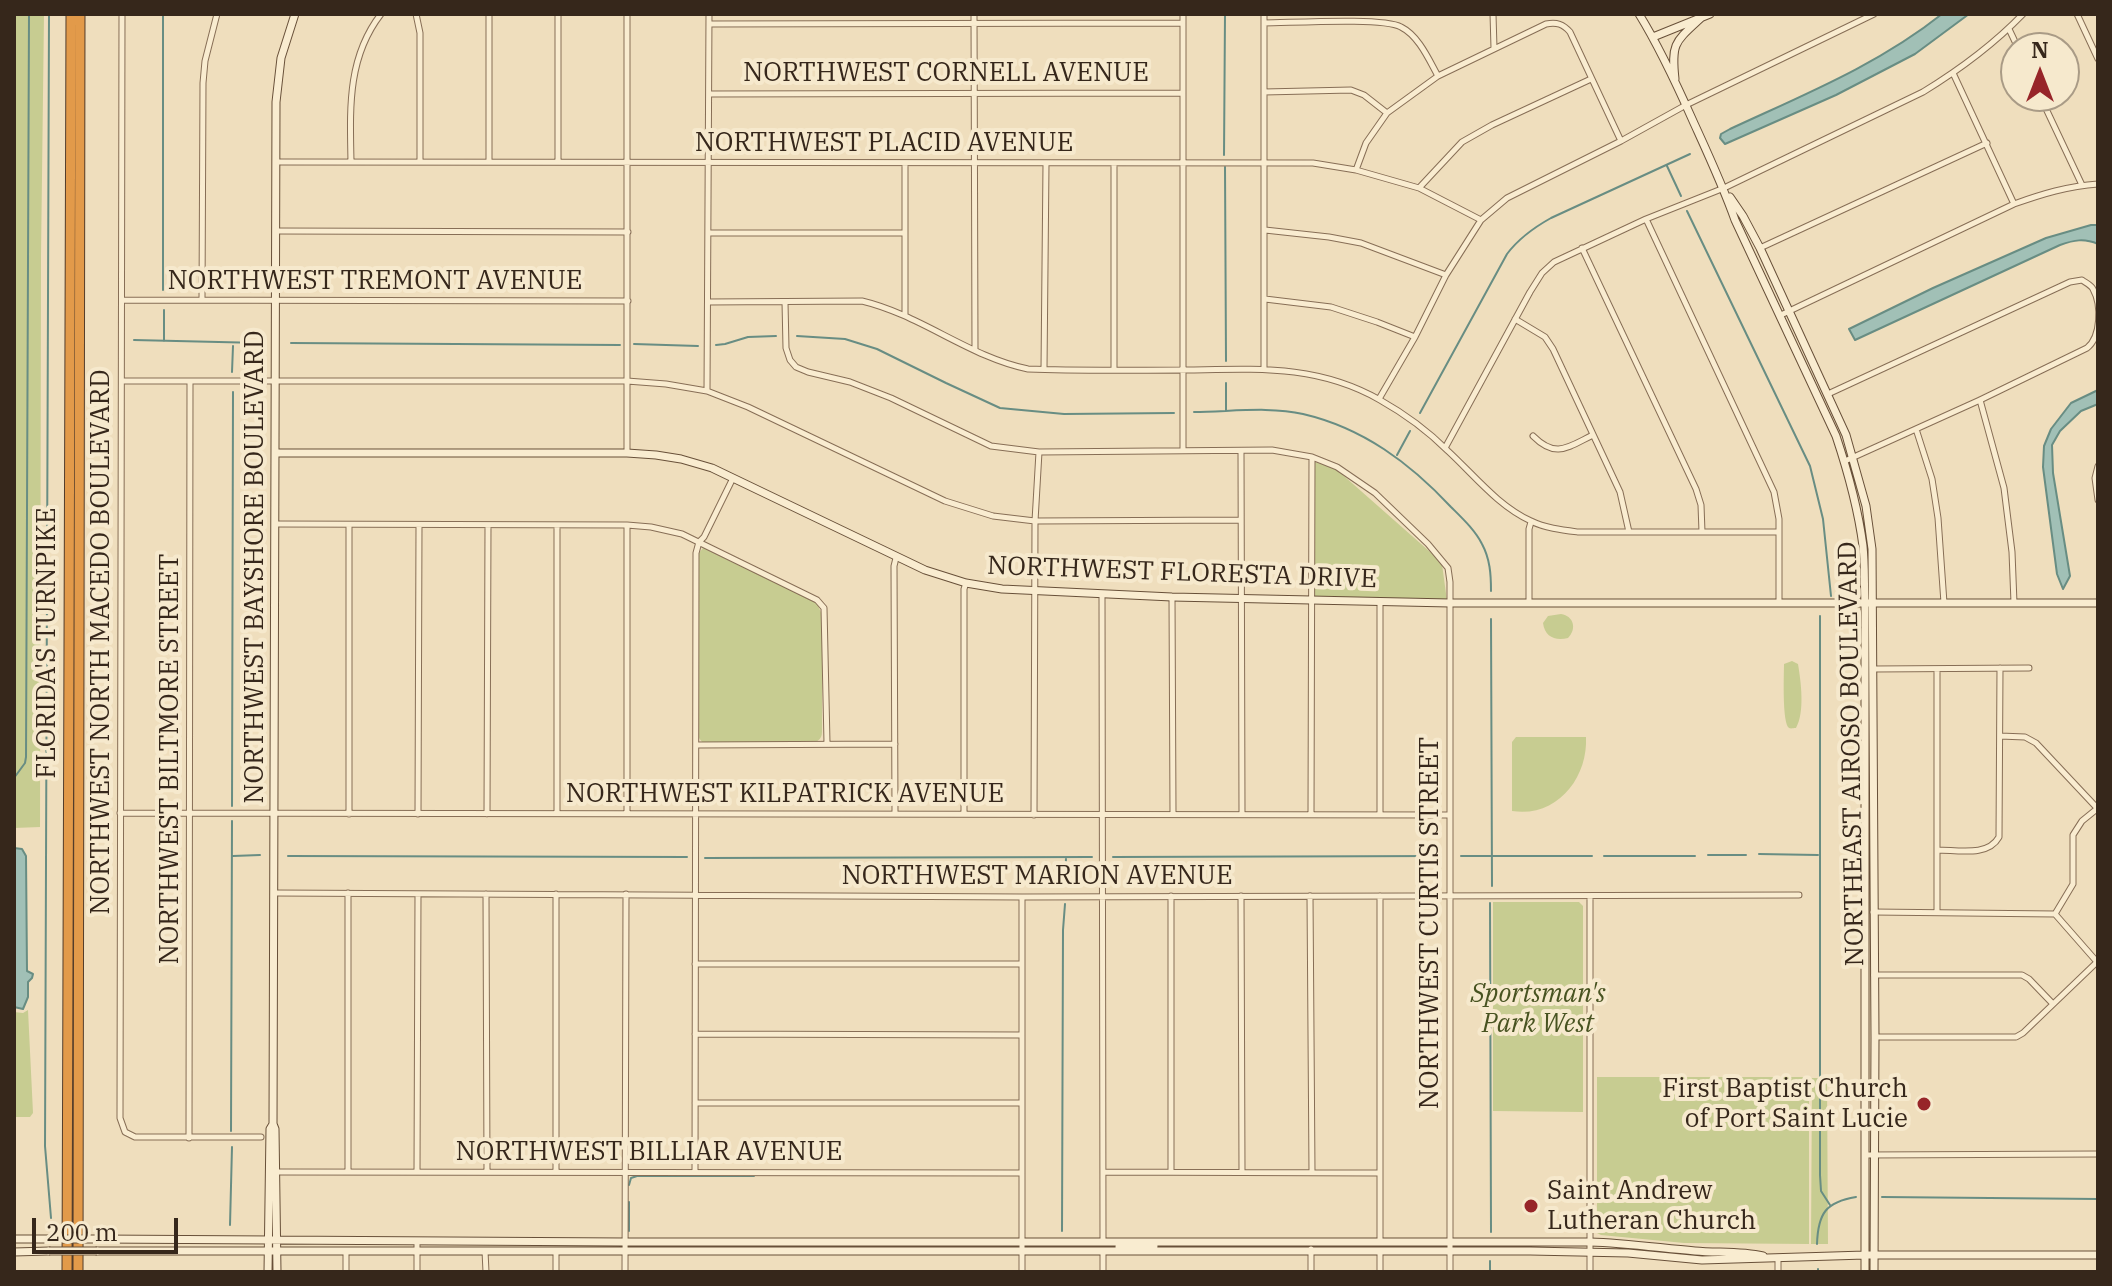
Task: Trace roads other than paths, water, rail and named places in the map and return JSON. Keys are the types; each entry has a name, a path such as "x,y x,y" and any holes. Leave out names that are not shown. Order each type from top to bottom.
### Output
{"highway":[{"name":"FLORIDA'S TURNPIKE","path":"67,1272 71,14"},
{"name":"FLORIDA'S TURNPIKE","path":"78,1272 80,14"}],"main road":[{"name":"NORTHWEST BAYSHORE BOULEVARD","path":"273,1239 277,1172 273,1124 276,102 286,36 295,14"},
{"name":"NORTHEAST AIROSO BOULEVARD","path":"1639,14 1686,105 1724,188 1735,220 1828,394 1854,458 1866,506 1872,549 1864,912 1865,1155 1869,1255"},
{"path":"1653,37 1710,14"},
{"path":"1676,85 1674,48 1701,18"},
{"name":"NORTHEAST AIROSO BOULEVARD","path":"1724,188 1760,248 1836,436 1857,510 1863,549 1874,669 1874,1155 1869,1255"},
{"name":"NORTHWEST FLORESTA DRIVE","path":"276,453 627,453 681,459 734,478 925,570 966,583 1002,589 1172,597 1450,603 2098,603"},
{"name":"NORTHWEST BAYSHORE BOULEVARD","path":"273,1124 270,1129 273,1239"},
{"path":"14,1239 273,1239 485,1251 1022,1241 1590,1242 1700,1252 1746,1252 1774,1257"},
{"path":"273,1239 277,1272"},
{"path":"1106,1252 1114,1247 1156,1246 1163,1242"},
{"path":"14,1252 346,1251 417,1246 1106,1252 1590,1252 1694,1260 1869,1255 2098,1255"},
{"path":"268,1272 273,1251"},
{"path":"1865,1272 1869,1255"},
{"path":"1869,1255 1874,1272"}],"street":[{"name":"NORTHWEST NORTH MACEDO BOULEVARD","path":"122,14 120,1118 125,1132 135,1137 261,1137"},
{"path":"202,300 203,83 205,61 217,14"},
{"path":"351,162 350,98 353,74 361,48 381,14"},
{"path":"416,14 420,33 420,162"},
{"path":"489,14 489,162"},
{"path":"558,14 558,162"},
{"path":"627,14 627,453"},
{"path":"707,391 709,14"},
{"path":"974,14 975,349"},
{"path":"1183,14 1183,450"},
{"path":"1264,14 1264,369"},
{"path":"1493,14 1494,48"},
{"path":"1379,399 1446,275 1481,220 1507,198 1686,105 1873,14"},
{"path":"1445,448 1515,319 1542,273 1554,262 1646,219 1724,188 1923,92 1953,73 2009,29 2023,14"},
{"path":"2077,14 2098,59"},
{"path":"709,24 1183,23"},
{"path":"1264,23 1396,24 1413,36 1438,76"},
{"path":"1356,170 1366,143 1387,113 1438,76 1553,23 1564,25 1570,32 1621,141"},
{"path":"1953,73 2014,204"},
{"path":"1419,188 1462,142 1591,79"},
{"path":"1264,92 1351,90 1364,95 1387,113"},
{"name":"NORTHWEST CORNELL AVENUE","path":"709,94 1183,93"},
{"path":"2048,112 2082,185"},
{"path":"1760,248 1987,143"},
{"name":"NORTHWEST PLACID AVENUE","path":"277,162 1313,163 1356,170 1419,188 1481,220"},
{"path":"1114,163 1114,370"},
{"path":"905,164 905,315"},
{"path":"1044,369 1046,164"},
{"path":"1784,313 2014,204 2047,192 2098,184"},
{"path":"1646,219 1774,492 1779,509 1779,603"},
{"path":"1265,230 1361,243 1446,275"},
{"path":"276,231 628,232"},
{"path":"709,233 904,233"},
{"path":"1582,248 1696,489 1701,505 1702,532"},
{"path":"1828,394 2070,282 2082,280 2092,287 2097,302 2097,332 2092,345 1845,461"},
{"path":"1265,299 1331,307 1415,337"},
{"name":"NORTHWEST TREMONT AVENUE","path":"122,300 628,301"},
{"path":"708,302 862,301 905,315 1013,366 1114,370 1264,369 1318,375 1379,399 1415,421 1494,496 1531,522 1578,532 1779,532"},
{"name":"NORTHWEST CURTIS STREET","path":"785,302 786,348 796,367 850,382 891,398 991,446 1039,452 1272,450 1312,457 1337,467 1375,493 1428,544 1448,568 1450,1272"},
{"path":"1515,319 1545,337 1553,349 1620,492 1629,532"},
{"path":"122,381 627,381 666,384 707,391 748,407 945,501 993,516 1035,521 1241,520"},
{"name":"NORTHWEST BILTMORE STREET","path":"189,1138 190,381"},
{"path":"1980,400 2004,488 2012,552 2014,604"},
{"path":"1916,429 1932,479 1944,603"},
{"path":"1533,436 1556,450 1593,435"},
{"path":"1241,451 1242,814"},
{"path":"1034,815 1034,591 1039,452"},
{"path":"1311,815 1312,457"},
{"path":"2098,466 2095,478 2098,500"},
{"path":"695,1172 696,553 734,478"},
{"path":"1529,603 1531,522"},
{"path":"275,524 627,525 682,534 817,600 824,608 827,743"},
{"path":"349,525 349,814"},
{"path":"418,814 419,525"},
{"path":"487,814 488,525"},
{"path":"557,525 557,813"},
{"path":"627,525 627,814"},
{"path":"895,814 896,558"},
{"path":"964,814 966,583"},
{"path":"1102,594 1103,1241"},
{"path":"1172,597 1173,814"},
{"path":"1380,602 1380,815"},
{"path":"1937,850 1986,850 1999,837 2000,668"},
{"path":"1874,669 2029,668"},
{"path":"1937,669 1937,912"},
{"path":"2000,736 2025,737 2036,743 2098,808 2075,829 2073,884 2055,914"},
{"path":"696,745 895,744"},
{"name":"NORTHWEST KILPATRICK AVENUE","path":"120,813 1449,815"},
{"name":"NORTHWEST MARION AVENUE","path":"275,893 1022,897 1799,895"},
{"path":"348,893 348,1171"},
{"path":"417,1172 418,894"},
{"path":"486,894 487,1171"},
{"path":"556,894 556,1172"},
{"path":"625,1272 626,894"},
{"path":"1171,896 1171,1172"},
{"path":"1241,896 1242,1172"},
{"path":"1310,896 1312,1172"},
{"path":"1380,896 1380,1241"},
{"path":"1590,896 1590,1272"},
{"path":"1022,897 1022,1272"},
{"path":"1864,912 2055,914 2097,963 2023,1033 2013,1037 1875,1037"},
{"path":"695,964 1022,964"},
{"path":"1874,975 2022,975 2053,1004"},
{"path":"695,1034 1022,1035"},
{"path":"695,1103 1022,1103"},
{"path":"1865,1155 2098,1154"},
{"name":"NORTHWEST BILLIAR AVENUE","path":"277,1172 1022,1173"},
{"path":"1104,1172 1379,1173"},
{"path":"1311,1242 1311,1272"},
{"path":"417,1246 417,1272"},
{"path":"346,1251 346,1272"},
{"path":"485,1251 486,1272"},
{"path":"556,1251 556,1272"},
{"path":"1103,1272 1106,1252"},
{"path":"1380,1252 1380,1272"},
{"path":"1774,1257 1778,1272"}],"water":[{"path":"1942,14 1969,14 1915,54 1836,95 1725,144 1720,138 1730,129 1866,64"},
{"path":"2098,225 2098,244 2079,240 2060,245 1855,340 1849,329 2046,238"},
{"path":"2098,390 2098,404 2081,411 2060,431 2052,445 2053,473 2070,576 2063,589 2057,574 2043,467 2044,446 2051,429 2071,403"},
{"path":"14,848 22,849 26,856 27,971 33,974 28,982 28,997 23,1009 14,1007"}],"waterway":[{"path":"14,778 26,757 29,14"},
{"path":"49,14 45,1146 51,1218"},
{"path":"163,14 163,290"},
{"path":"1224,155 1225,14"},
{"path":"1420,413 1507,254 1516,243 1551,218 1690,154"},
{"path":"1667,166 1681,196"},
{"path":"1225,167 1226,361"},
{"path":"1687,211 1810,466 1823,519 1831,596"},
{"path":"164,310 164,341"},
{"path":"716,345 748,337 776,336"},
{"path":"797,336 845,339 877,349 1000,408 1064,414 1174,413"},
{"path":"134,340 261,343"},
{"path":"291,343 620,345"},
{"path":"634,344 698,346"},
{"path":"232,372 233,346"},
{"path":"1226,383 1226,411"},
{"path":"232,806 233,392"},
{"path":"1194,412 1263,410 1303,414 1346,428 1384,449 1419,476 1476,534 1488,561 1491,591"},
{"path":"1397,455 1410,431"},
{"path":"1820,616 1820,1175 1821,1191 1830,1205"},
{"path":"1491,619 1492,886"},
{"path":"231,1131 232,821"},
{"path":"1759,854 1818,855"},
{"path":"233,856 260,855"},
{"path":"1708,855 1746,855"},
{"path":"288,856 687,857"},
{"path":"1113,857 1441,856"},
{"path":"1461,856 1592,856"},
{"path":"1604,856 1695,856"},
{"path":"705,858 1092,857"},
{"path":"1065,885 1066,858"},
{"path":"1490,903 1491,1232"},
{"path":"1062,1231 1065,904"},
{"path":"230,1225 232,1147"},
{"path":"629,1185 631,1178 637,1176 754,1176"},
{"path":"1817,1244 1819,1224 1826,1211 1837,1202 1856,1197"},
{"path":"1882,1197 2098,1199"},
{"path":"629,1202 629,1231"},
{"path":"1490,1261 1490,1272"}],"place":[{"name":"First Baptist Church of Port Saint Lucie","path":"1924,1104"},
{"name":"Saint Andrew Lutheran Church","path":"1531,1206"}],"park label":[{"name":"Sportsman's Park West","path":"1538,1009"}]}
